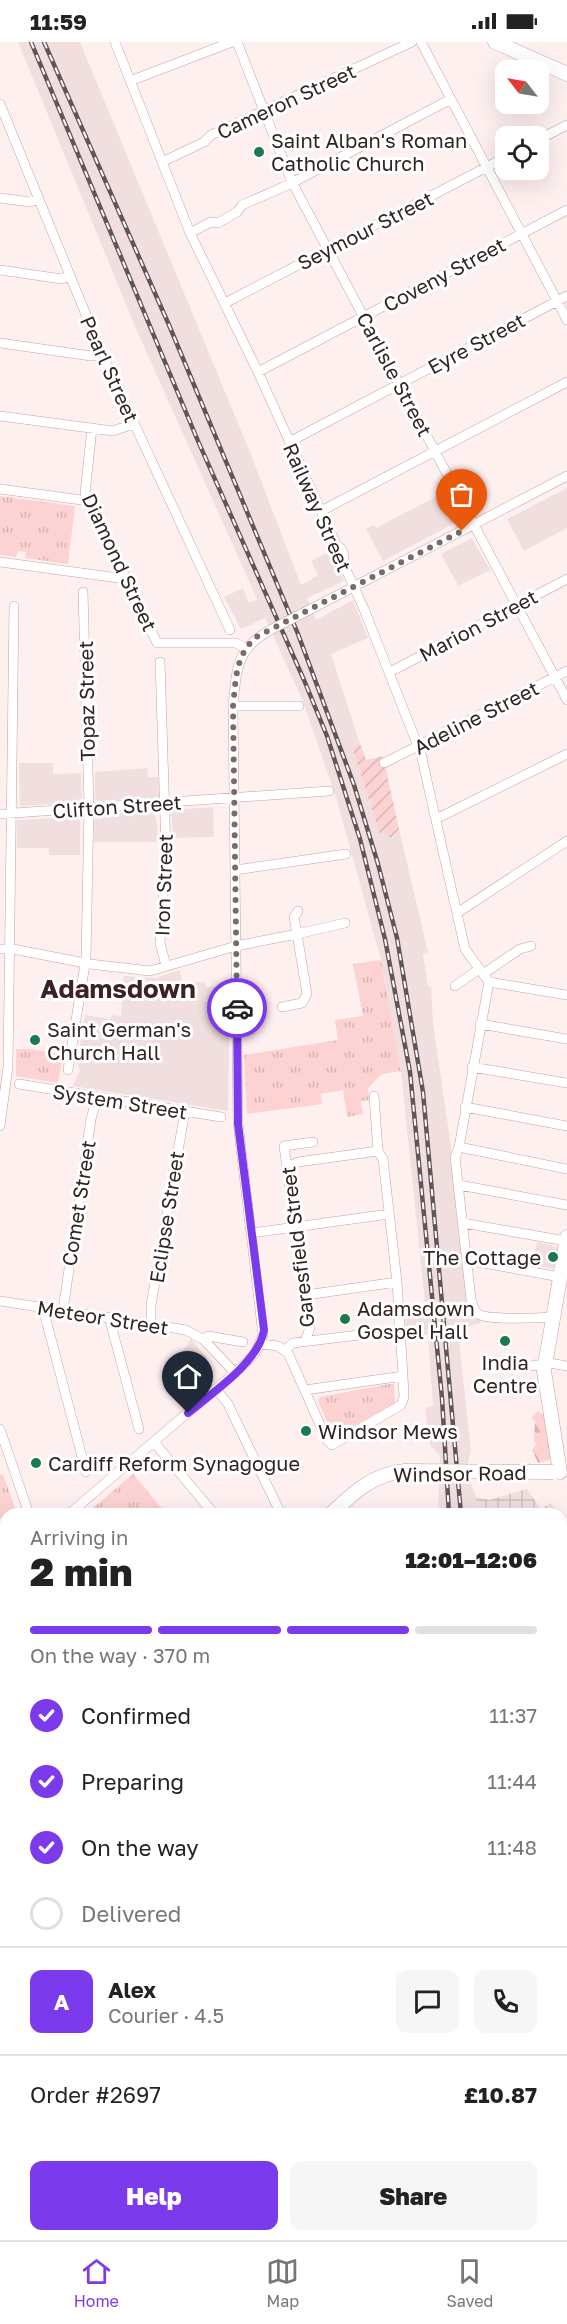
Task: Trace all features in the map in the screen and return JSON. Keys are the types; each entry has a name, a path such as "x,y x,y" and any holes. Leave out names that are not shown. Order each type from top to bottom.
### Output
{"street":[{"name":"Railway Street","path":"115,42 190,233 258,372 336,544 340,548 344,557 343,563 390,672 419,746 465,949 489,982"},
{"path":"130,81 232,42"},
{"name":"Carlisle Street","path":"237,42 292,182 567,700"},
{"name":"Cameron Street","path":"162,162 204,142 211,135 412,42"},
{"path":"421,42 567,320"},
{"path":"495,42 567,75"},
{"path":"190,233 211,222 218,223 237,212 242,205 292,182 451,99"},
{"name":"Pearl Street","path":"0,104 4,125 39,199 102,354 230,630"},
{"path":"549,134 567,125"},
{"name":"Seymour Street","path":"225,303 495,163"},
{"path":"0,198 30,202 39,199"},
{"name":"Coveny Street","path":"258,372 567,210"},
{"path":"0,270 62,279 70,276"},
{"name":"Eyre Street","path":"290,442 567,296"},
{"path":"0,343 91,356 102,354"},
{"path":"321,511 567,382"},
{"path":"0,416 117,431 134,424"},
{"name":"Diamond Street","path":"92,428 84,490 157,643 161,645 236,643 245,648"},
{"path":"76,1508 251,1358 260,1344 264,1324 238,1124 233,706 237,667 245,648 272,629 567,476"},
{"path":"0,489 88,501"},
{"path":"0,562 126,579"},
{"name":"Marion Street","path":"390,672 567,579"},
{"name":"Topaz Street","path":"68,1070 86,964 88,808 83,592"},
{"path":"0,1126 3,1081 4,949 11,813 14,606"},
{"path":"160,662 165,803"},
{"name":"Adeline Street","path":"384,763 567,671"},
{"path":"233,706 299,706"},
{"path":"436,819 567,754"},
{"name":"Clifton Street","path":"0,813 329,791"},
{"name":"Iron Street","path":"165,803 166,866 160,943 166,966"},
{"path":"457,913 567,841"},
{"path":"235,870 346,854"},
{"path":"282,1007 302,1003 307,994 294,917 298,911"},
{"path":"4,949 86,964 147,971 236,946 345,922"},
{"path":"455,986 531,946"},
{"path":"553,1317 519,1318 480,1315 476,1312 471,1299 459,1185 458,1151 489,982 566,992"},
{"path":"480,1024 567,1039"},
{"path":"472,1067 567,1083"},
{"name":"System Street","path":"19,1084 221,1117"},
{"path":"260,1344 285,1350 293,1360 327,1440 332,1445 401,1405 404,1397 397,1282 383,1159 378,1152 374,1096"},
{"name":"Comet Street","path":"63,1310 91,1119 97,1097"},
{"path":"465,1107 567,1126"},
{"name":"Eclipse Street","path":"151,1324 151,1305 185,1111"},
{"name":"Garesfield Street","path":"305,1341 310,1328 284,1146 313,1142"},
{"path":"458,1151 567,1169"},
{"path":"287,1167 301,1162 378,1152"},
{"path":"459,1185 567,1205"},
{"path":"252,1233 389,1214"},
{"path":"463,1223 566,1241"},
{"path":"560,1472 538,1364 553,1317 567,1237"},
{"path":"467,1260 560,1277"},
{"path":"306,1295 397,1282"},
{"name":"Meteor Street","path":"0,1301 186,1330 204,1340 234,1373"},
{"path":"45,1307 45,1316 86,1472"},
{"path":"110,1317 139,1429"},
{"path":"285,1350 293,1343 400,1330"},
{"name":"Meteor Street","path":"204,1340 208,1336 243,1342"},
{"path":"538,1364 567,1366"},
{"path":"305,1390 403,1377"},
{"path":"216,1389 228,1404 278,1508"},
{"path":"0,1429 27,1508"},
{"path":"154,1442 209,1508"},
{"path":"0,1467 12,1466"},
{"name":"Windsor Road","path":"338,1508 367,1482 388,1473 405,1471 560,1472"},
{"path":"567,1786 567,1818"}],"shaded area":[{"path":"18,42 80,42 250,452 301,585 318,575 311,561 331,551 344,581 307,598 316,620 353,600 368,638 331,654 360,744 352,747 380,834 399,829 428,952 423,954 428,986 431,987 433,1023 459,1201 469,1300 480,1319 480,1323 458,1331 471,1451 468,1463 477,1508 438,1508 440,1456 430,1445 425,1409 433,1405 428,1335 406,1336 405,1315 426,1313 401,1071 381,960 336,797 302,699 265,618 241,629 224,597 243,588 249,603 257,599 137,331"},
{"path":"567,488 567,528 524,551 507,519"},
{"path":"439,495 448,505 455,502 462,519 383,561 366,529 374,525 376,528"},
{"path":"472,538 490,570 458,586 441,554"},
{"path":"19,763 53,763 53,774 81,773 82,802 20,806"},
{"path":"147,768 148,777 158,777 159,797 98,801 95,799 95,772"},
{"path":"213,807 214,837 173,838 171,810"},
{"path":"155,811 159,842 94,842 95,815"},
{"path":"80,817 80,855 49,855 49,848 17,848 17,820"},
{"path":"180,970 182,983 205,982 206,987 230,987 228,1111 73,1086 80,1070 77,1063 85,1015 111,1019 112,1015 121,1016 124,976 155,978"},
{"path":"537,1242 558,1247 553,1269 533,1265"},
{"path":"191,1339 206,1357 207,1376 183,1371 178,1359"},
{"path":"527,1489 540,1508 477,1508 476,1497 489,1500"},
{"path":"551,1503 555,1508 543,1508"}],"green space":[{"path":"0,496 75,506 68,564 25,558 26,552 18,551 16,557 0,555"},
{"path":"360,744 366,760 383,756 399,829 391,838 384,833 380,834 352,747"},
{"path":"381,960 401,1071 382,1074 368,1088 369,1100 361,1101 363,1114 347,1117 343,1090 321,1094 322,1104 247,1114 244,1055 338,1040 335,1020 363,1016 353,964"},
{"path":"16,1049 31,1049 63,1055 58,1083 16,1076"},
{"path":"394,1384 395,1403 339,1434 332,1433 318,1401 320,1397"},
{"path":"538,1411 544,1415 551,1455 549,1460 538,1463 532,1450 536,1445 535,1421 531,1418"},
{"path":"133,1474 162,1508 93,1508"},
{"path":"0,1475 3,1475 15,1508 0,1508"}],"railway":[{"path":"31,42 198,441 304,680 327,736 360,839 385,939 410,1072 442,1398 449,1508"},
{"path":"44,42 169,325 298,634 354,785 378,864 397,938 423,1092 460,1508"}],"way so far":[{"path":"237,1008 233,706 237,667 242,654 258,636 462,531"}],"place":[{"name":"Saint Alban's Roman Catholic Church","path":"259,152"},
{"name":"Saint German's Church Hall","path":"35,1040"},
{"name":"The Cottage","path":"553,1257"},
{"name":"Adamsdown Gospel Hall","path":"345,1319"},
{"name":"India Centre","path":"505,1341"},
{"name":"Windsor Mews","path":"306,1431"},
{"name":"Cardiff Reform Synagogue","path":"36,1463"}],"district":[{"name":"Adamsdown","path":"118,988"}],"route":[{"path":"188,1413 251,1358 260,1344 264,1330 238,1124 237,1008"}]}
